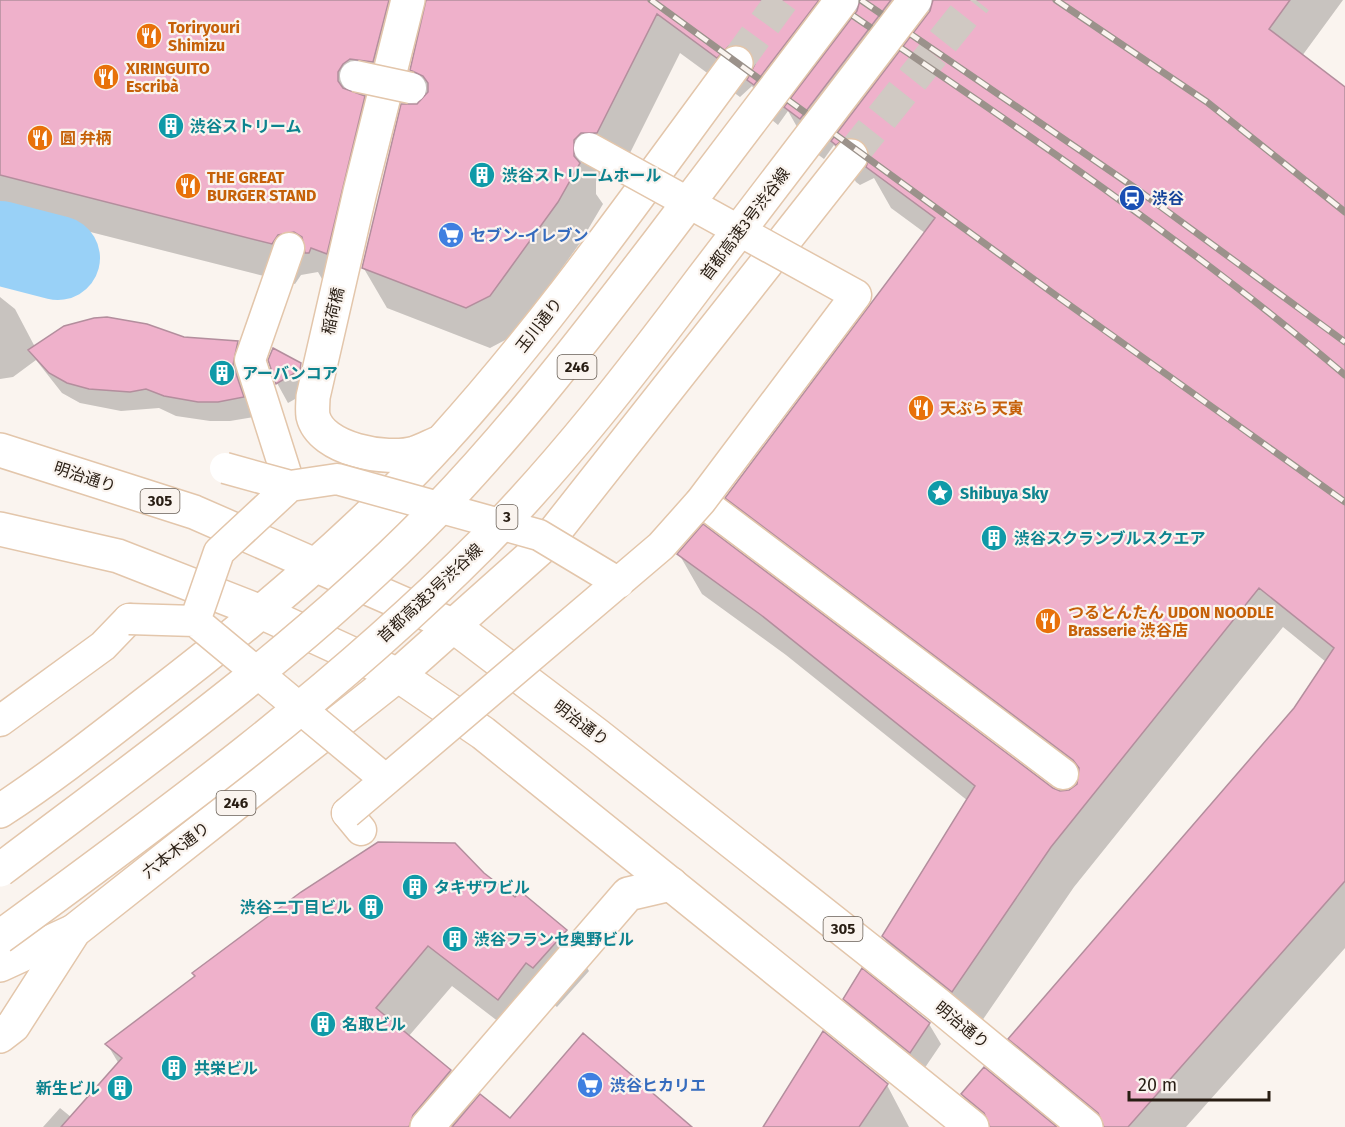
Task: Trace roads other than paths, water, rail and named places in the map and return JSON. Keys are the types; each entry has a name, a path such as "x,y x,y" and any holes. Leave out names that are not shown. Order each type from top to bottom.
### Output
{"main road":[{"name":"稲荷橋","path":"408,0 313,397 313,416 322,431 336,442 356,450 384,455 414,453 441,442"},
{"path":"0,870 265,667 346,597 433,514 511,429 592,329 842,0"},
{"name":"首都高速3号渋谷線","path":"0,937 298,711 393,630 483,543 563,458 641,360 915,0"},
{"name":"玉川通り","path":"316,565 441,442 527,342 736,63"},
{"name":"246","path":"0,811 41,784 261,612 316,565 454,506 528,427 616,318 778,98"},
{"name":"246","path":"452,625 495,521 578,429 648,344 812,129"},
{"name":"246","path":"452,625 545,544 851,156"},
{"name":"明治通り","path":"0,450 194,512 452,625 597,735 927,997 1086,1127"},
{"path":"0,529 118,556 261,612 398,675 483,733 972,1127"},
{"name":"六本木通り","path":"0,965 74,931 398,675 452,625"},
{"path":"428,1127 628,894 671,884"},
{"name":"246","path":"0,1036 13,1026 74,931"}],"street":[{"path":"355,76 411,88"},
{"path":"361,830 347,813 662,546 701,501 856,296 589,148"},
{"path":"289,248 250,360 290,486"},
{"path":"225,468 290,486 337,479 539,535 619,583"},
{"path":"195,621 219,552 290,486"},
{"path":"701,501 1063,774"},
{"path":"0,721 103,646 129,620 195,621 386,780"}],"waterway":[{"path":"0,243 58,258"}],"tunnel":[{"path":"736,63 782,0"},
{"path":"851,156 976,0"}],"railway":[{"path":"651,0 1054,294 1345,502"},
{"path":"830,0 1093,181 1221,275 1345,375"},
{"path":"861,0 1138,190 1345,342"},
{"path":"1056,0 1207,102 1345,212"}],"place":[{"name":"Toriryouri Shimizu","path":"149,36"},
{"name":"XIRINGUITO Escribà","path":"106,77"},
{"name":"渋谷ストリーム","path":"171,126"},
{"name":"圓 弁柄","path":"40,138"},
{"name":"渋谷ストリームホール","path":"482,175"},
{"name":"THE GREAT BURGER STAND","path":"188,186"},
{"name":"渋谷","path":"1132,198"},
{"name":"セブン-イレブン","path":"451,235"},
{"name":"アーバンコア","path":"222,373"},
{"name":"天ぷら 天寅","path":"921,408"},
{"name":"Shibuya Sky","path":"940,493"},
{"name":"渋谷スクランブルスクエア","path":"994,538"},
{"name":"つるとんたん UDON NOODLE Brasserie 渋谷店","path":"1048,621"},
{"name":"タキザワビル","path":"415,887"},
{"name":"渋谷二丁目ビル","path":"371,907"},
{"name":"渋谷フランセ奥野ビル","path":"455,939"},
{"name":"名取ビル","path":"323,1024"},
{"name":"共栄ビル","path":"174,1068"},
{"name":"渋谷ヒカリエ","path":"590,1085"},
{"name":"新生ビル","path":"120,1088"}]}
